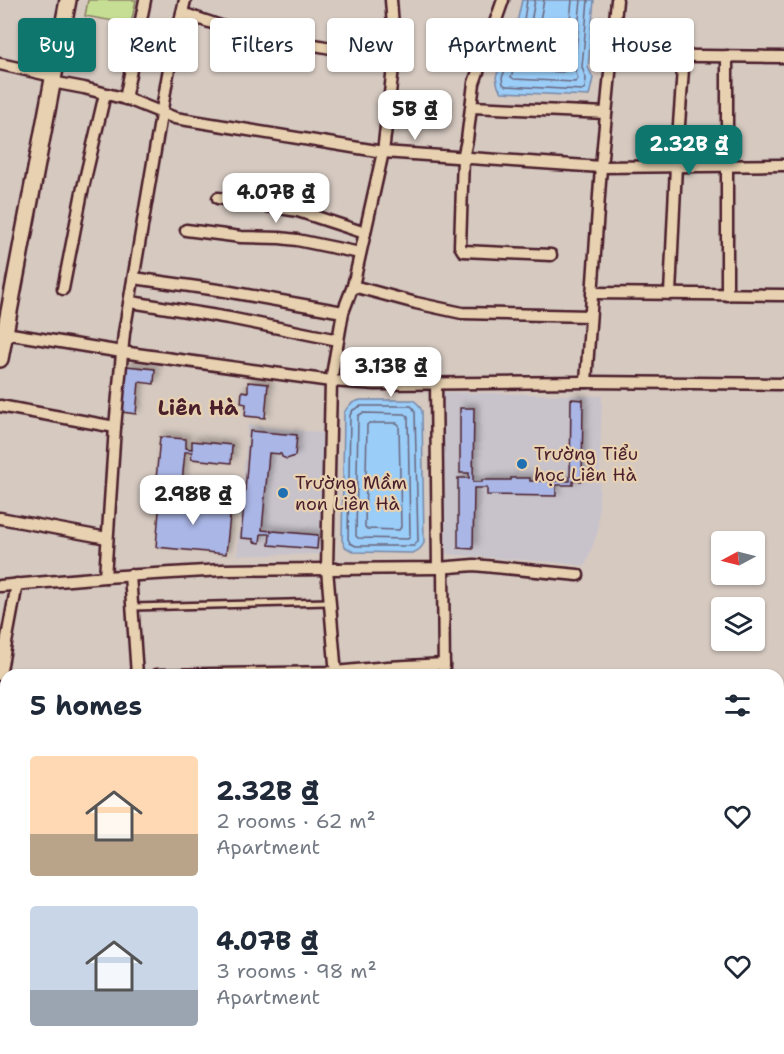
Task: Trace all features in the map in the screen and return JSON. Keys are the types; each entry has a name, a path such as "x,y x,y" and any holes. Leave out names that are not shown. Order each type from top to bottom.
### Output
{"main road":[{"path":"0,358 68,0"}],"street":[{"path":"125,99 145,0"},
{"path":"105,577 124,333 168,74 185,0"},
{"path":"391,0 393,18"},
{"path":"503,0 474,83 463,158 461,249 551,255"},
{"path":"615,18 617,0"},
{"path":"182,13 230,29 327,47"},
{"path":"694,55 784,57"},
{"path":"727,56 727,295"},
{"path":"0,66 125,99 176,118 383,152 601,167 784,165"},
{"path":"336,669 327,569 331,381 343,312 353,286 383,152 393,72"},
{"path":"586,382 610,72"},
{"path":"670,294 683,72"},
{"path":"63,289 82,192 105,94"},
{"path":"471,107 606,113"},
{"path":"218,198 298,211 365,233"},
{"path":"186,230 241,237 297,240 360,253"},
{"path":"134,278 343,312"},
{"path":"353,286 462,313 590,316"},
{"path":"592,294 784,295"},
{"path":"131,302 229,318 338,340"},
{"path":"5,333 331,381 376,384 586,382 784,384"},
{"path":"373,669 388,667 444,669 436,383"},
{"path":"0,406 115,427"},
{"path":"0,518 107,538"},
{"path":"0,586 222,570 440,568 474,565 578,575"},
{"path":"130,575 137,669"},
{"path":"1,669 17,584"}],"lane":[{"path":"133,607 330,602"}],"shaded area":[{"name":"Trường Tiểu học Liên Hà","path":"443,392 602,396 598,531 585,566 446,554"},
{"name":"Trường Mầm non Liên Hà","path":"248,425 325,433 322,554 237,555"}],"green space":[{"path":"88,0 136,0 132,18 108,18 108,20 85,16"}],"water":[{"path":"522,0 594,0 592,18 590,18 588,67 593,78 589,96 502,92 498,87 496,77 498,72 578,72 578,18 518,18"},
{"path":"361,400 413,400 422,411 424,543 419,550 412,553 354,552 345,547 342,540 344,413 351,404"}],"building":[{"path":"126,366 155,369 154,384 139,382 136,414 122,412"},
{"path":"248,382 268,384 265,418 245,416 246,404 241,403 242,391 248,392"},
{"path":"571,399 583,400 582,481 573,481 573,485 556,485 556,496 487,495 487,488 474,488 473,549 458,548 458,478 469,478 469,473 460,473 460,408 474,408 473,482 511,480 511,478 530,478 530,481 570,481"},
{"path":"250,431 297,435 295,456 287,459 281,454 269,453 262,530 318,535 317,549 269,545 270,534 261,534 260,543 254,542 254,539 241,538"},
{"path":"160,437 186,439 186,448 192,449 192,441 232,445 231,463 191,459 192,452 185,452 181,492 155,490"},
{"path":"160,499 231,506 226,554 156,547"}],"place":[{"name":"Trường Tiểu học Liên Hà","path":"522,464"},
{"name":"Trường Mầm non Liên Hà","path":"283,493"}],"district":[{"name":"Liên Hà","path":"198,408"}]}
